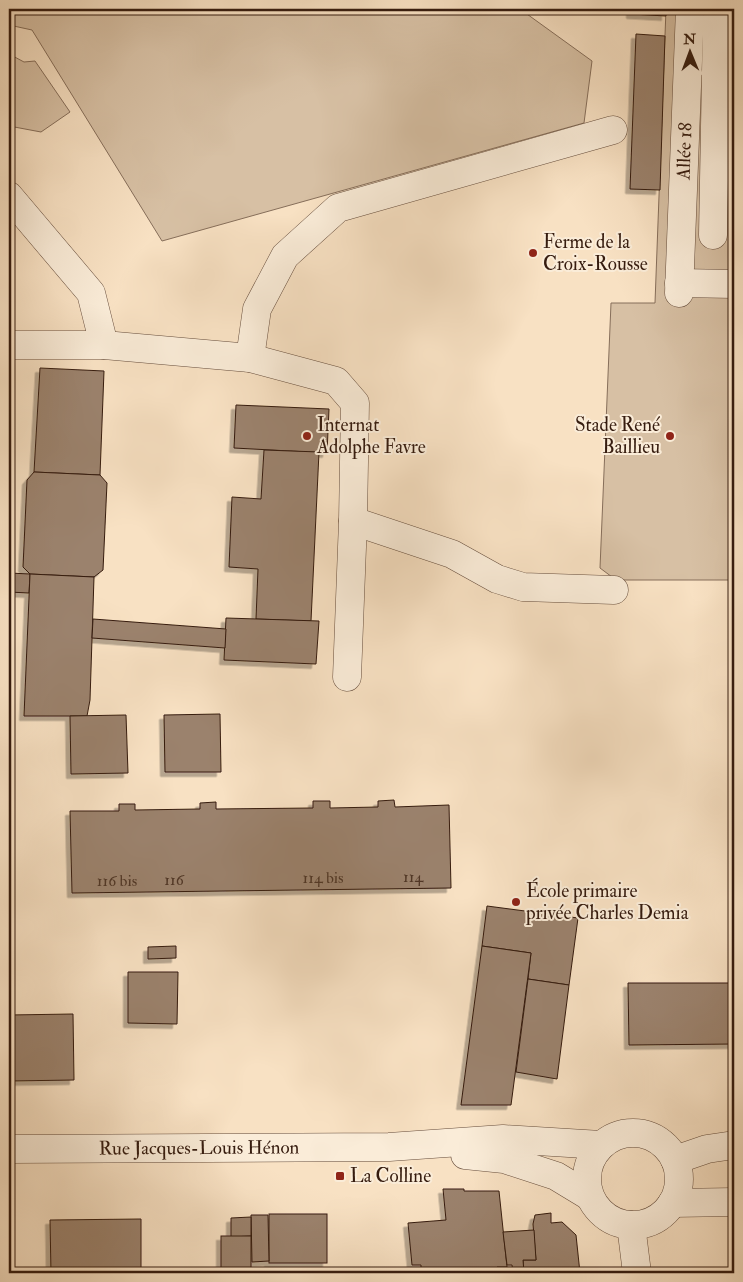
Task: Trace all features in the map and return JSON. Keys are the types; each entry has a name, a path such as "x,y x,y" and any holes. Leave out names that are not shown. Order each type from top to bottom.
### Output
{"street":[{"path":"681,234 724,235 726,17 690,12"},
{"name":"Allée 18","path":"690,12 679,288 734,284"},
{"path":"685,111 725,112"},
{"path":"250,358 257,309 285,256 338,208 612,130"},
{"path":"9,196 91,293 104,345"},
{"path":"9,345 104,345 250,358 336,381 355,402 347,677"},
{"path":"353,521 452,554 497,579 523,587 614,590"},
{"name":"Rue Jacques-Louis Hénon","path":"9,1149 389,1147 504,1139 601,1145 617,1136 631,1133 644,1134 657,1140 675,1160"},
{"path":"590,1196 586,1182 587,1168 592,1156 601,1145"},
{"path":"637,1273 631,1225 655,1220 672,1203 678,1189 679,1174 675,1160 707,1149 734,1145"},
{"name":"Rue Jacques-Louis Hénon","path":"389,1147 504,1159 556,1176 590,1196 596,1207 606,1216 618,1223 631,1225"},
{"path":"672,1203 734,1202"}],"shaded area":[{"path":"9,9 520,9 592,61 584,123 162,241 32,30 9,25"},
{"name":"Stade René Baillieu","path":"666,9 734,9 734,580 616,580 600,568 611,303 655,303"},
{"path":"11,55 24,62 35,61 70,112 41,132 9,126 9,56"}],"building":[{"path":"631,9 666,9 666,16 631,14"},
{"path":"636,34 665,36 660,190 630,189"},
{"path":"40,368 104,371 100,475 34,472"},
{"path":"236,405 329,409 327,453 234,448"},
{"path":"264,450 319,452 311,621 256,619 258,569 229,567 232,497 261,499"},
{"path":"34,472 100,475 107,483 103,570 94,577 30,574 23,567 27,480"},
{"path":"9,573 30,574 29,593 9,592"},
{"path":"30,574 94,577 90,700 87,716 24,716"},
{"path":"226,618 319,621 316,664 224,660"},
{"path":"93,619 226,629 225,648 92,638"},
{"path":"220,714 221,772 165,772 164,715"},
{"path":"126,715 128,773 71,774 70,716"},
{"path":"394,800 395,807 449,805 451,888 72,893 70,811 119,811 119,804 135,804 135,810 200,809 200,803 216,802 216,809 313,808 313,801 330,801 330,808 378,807 378,801"},
{"path":"487,906 578,918 569,985 528,979 531,953 482,946"},
{"path":"176,946 176,958 148,959 148,947"},
{"path":"482,946 531,953 511,1105 461,1105"},
{"path":"128,972 178,972 177,1024 128,1023"},
{"path":"528,979 569,985 557,1079 516,1072"},
{"path":"628,983 734,983 734,1044 629,1045"},
{"path":"73,1014 74,1080 9,1081 9,1015"},
{"path":"443,1189 499,1191 507,1267 497,1267 498,1273 421,1273 421,1265 412,1265 408,1223 446,1220"},
{"path":"551,1213 551,1223 562,1222 576,1235 580,1273 524,1273 523,1260 536,1260 533,1224 535,1215"},
{"path":"269,1214 327,1214 327,1263 269,1263"},
{"path":"251,1215 268,1215 269,1261 252,1262"},
{"path":"251,1217 251,1236 231,1237 231,1218"},
{"path":"141,1219 141,1273 51,1273 50,1220"},
{"path":"534,1230 536,1260 523,1260 524,1273 513,1273 512,1265 507,1265 503,1232"},
{"path":"221,1236 251,1236 251,1273 221,1273"}],"place":[{"name":"Ferme de la Croix-Rousse","path":"533,253"},
{"name":"Internat Adolphe Favre","path":"307,436"},
{"name":"Stade René Baillieu","path":"670,436"},
{"name":"École primaire privée Charles Demia","path":"516,902"},
{"name":"La Colline","path":"340,1176"}]}
